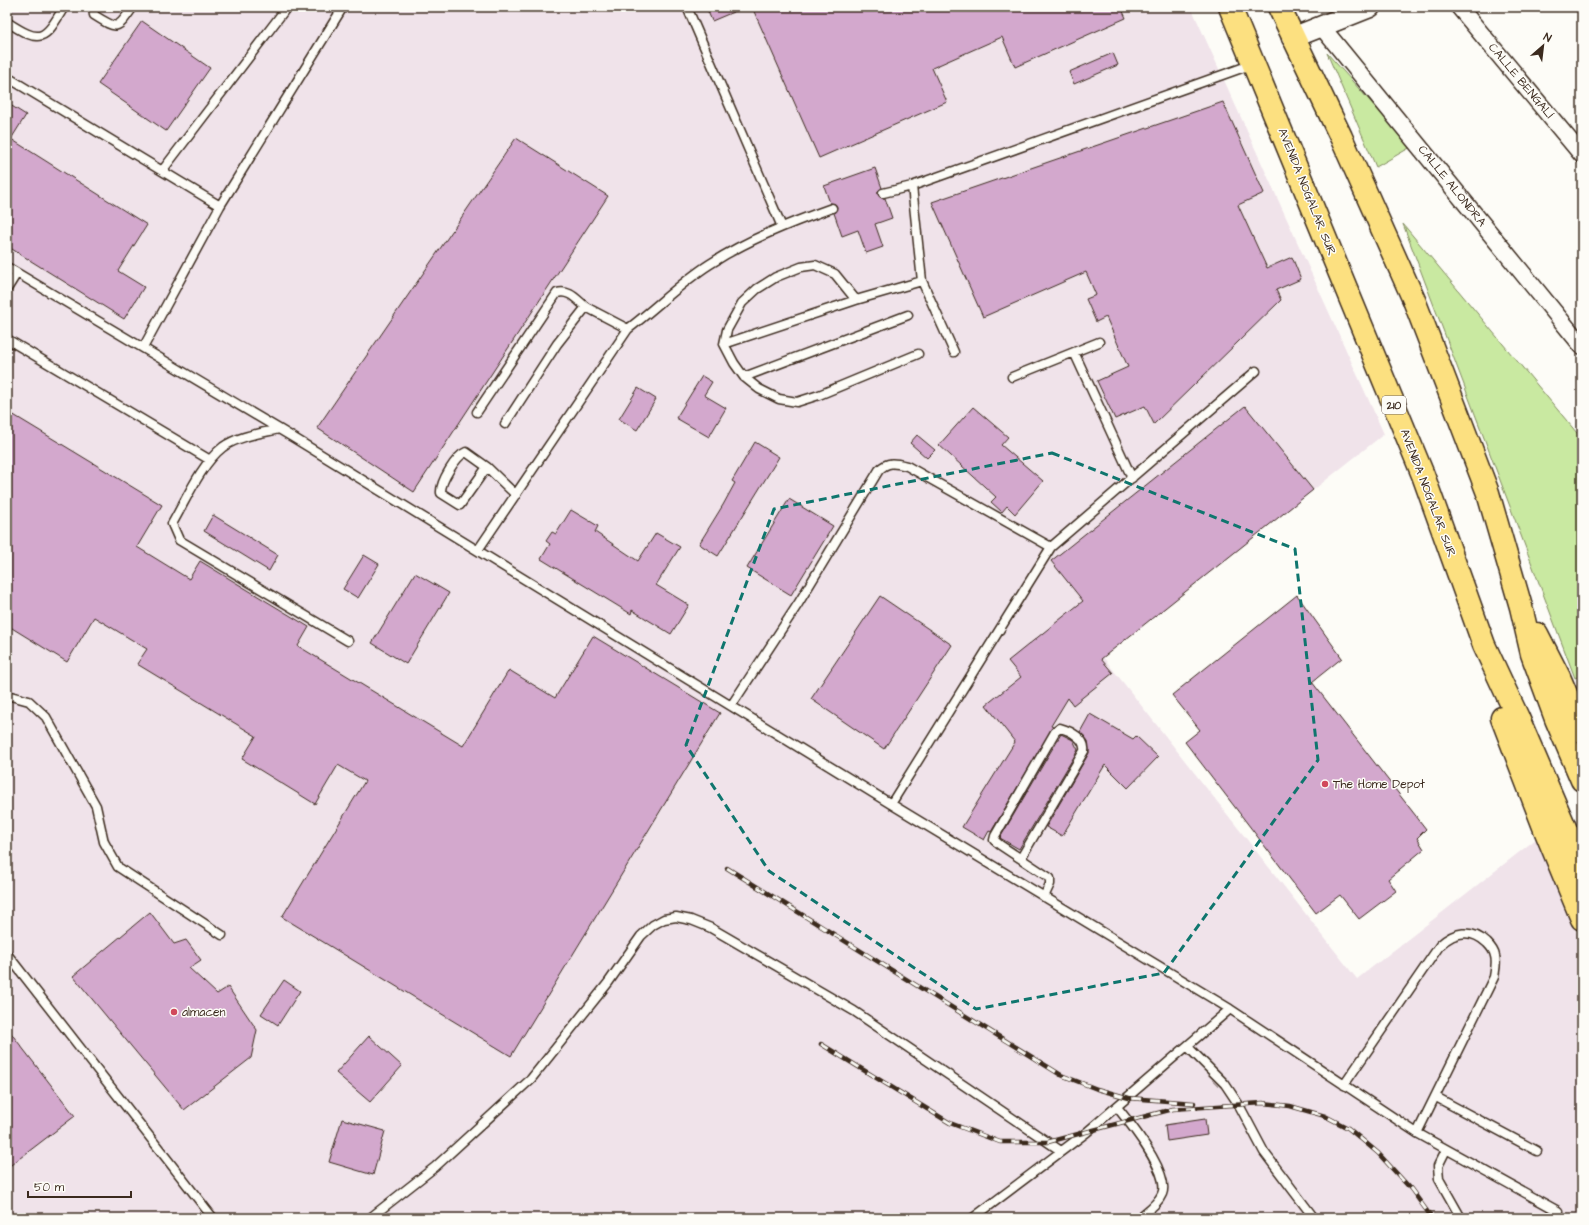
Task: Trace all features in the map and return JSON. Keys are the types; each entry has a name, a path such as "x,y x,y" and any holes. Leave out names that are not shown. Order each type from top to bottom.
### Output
{"highway":[{"name":"AVENIDA NOGALAR SUR","path":"1230,7 1255,63 1423,475 1484,645 1518,718 1582,867"},
{"path":"1279,7 1292,38 1341,137 1414,300 1488,493 1521,607 1532,654 1556,719 1582,780"},
{"path":"1521,607 1545,649 1582,731"},
{"path":"1484,645 1489,673 1504,722 1546,832 1582,919"}],"street":[{"path":"1292,38 1370,7"},
{"name":"CALLE BENGALÍ","path":"1460,7 1582,155"},
{"name":"CALLE ALONDRA","path":"1321,26 1582,346"}],"lane":[{"path":"7,22 30,35 39,37 47,33 53,26 64,7"},
{"path":"92,7 94,15 112,26 117,26 122,23 133,7"},
{"path":"162,171 287,7"},
{"path":"143,348 220,206 344,7"},
{"path":"687,7 782,227"},
{"path":"883,193 912,186 1255,63"},
{"path":"7,77 220,206"},
{"path":"912,186 922,281 954,352"},
{"path":"478,550 628,329 646,316 671,292 710,264 782,227 832,208"},
{"path":"856,300 835,274 815,265 801,267 776,277 757,289 742,303 727,330 724,344 734,363 744,377 759,388 779,399 797,402 819,395 918,354"},
{"path":"7,267 279,429 891,804 1230,1009 1417,1133 1558,1212"},
{"path":"7,289 17,273"},
{"path":"724,344 856,300 922,281"},
{"path":"477,412 557,293 562,291 569,293 586,307 628,329"},
{"path":"505,424 557,344 586,307"},
{"path":"744,377 908,315"},
{"path":"7,339 210,460"},
{"path":"1012,377 1099,342"},
{"path":"1074,352 1132,478"},
{"path":"891,804 1051,547 1256,372"},
{"path":"279,429 244,438 224,446 210,460 172,524 179,540 348,641"},
{"path":"487,467 460,505 441,493 440,486 460,454 466,452 487,467 516,495"},
{"path":"731,706 798,604 879,470 885,464 895,463 907,466 1051,547"},
{"path":"7,695 29,701 46,717 96,806 104,842 118,867 222,935"},
{"path":"1021,858 1084,751 1085,746 1082,740 1065,729 1060,728 1055,732 994,836 994,840 1050,878 1050,884 1044,897"},
{"path":"370,1218 435,1167 531,1079 608,983 641,936 652,925 664,919 676,917 691,920 712,928 854,1011 1061,1151"},
{"path":"1344,1084 1440,945 1448,937 1469,932 1484,940 1495,954 1496,965 1494,977 1417,1133"},
{"path":"7,954 213,1218"},
{"path":"973,1218 1117,1106 1230,1009"},
{"path":"1187,1046 1225,1084 1239,1105 1264,1152 1314,1218"},
{"path":"1436,1097 1537,1151"},
{"path":"1117,1106 1147,1149 1163,1179 1164,1186 1162,1195 1139,1218"},
{"path":"1446,1150 1438,1166 1439,1179 1461,1218"}],"highlighted area":[{"path":"1052,453 1295,549 1318,760 1164,973 976,1009 769,871 686,745 774,509"}],"shaded area":[{"path":"7,7 1191,7 1384,434 1103,657 1357,979 1536,839 1582,945 1582,1218 7,1218"}],"green space":[{"path":"1327,53 1411,147 1376,167"},
{"path":"1403,224 1582,439 1582,675 1575,678"}],"building":[{"path":"706,7 745,7 712,21"},
{"path":"752,7 1121,7 1126,18 1015,67 1002,37 932,68 947,102 819,158"},
{"path":"142,21 210,68 166,131 98,84"},
{"path":"1113,53 1118,65 1074,84 1069,72"},
{"path":"1223,102 1264,193 1238,205 1267,268 1292,257 1301,279 1276,290 1281,300 1154,424 1145,406 1115,419 1097,381 1128,367 1106,317 1096,322 1086,299 1096,295 1086,272 983,317 932,202"},
{"path":"7,103 26,115 11,139 147,225 118,271 144,287 124,319 7,246"},
{"path":"516,138 608,196 414,492 317,428"},
{"path":"875,168 882,188 878,191 878,195 881,198 885,198 892,218 875,224 883,247 866,253 858,230 842,236 834,213 837,207 835,204 830,203 824,186"},
{"path":"702,376 712,382 704,395 726,408 709,437 676,418"},
{"path":"638,388 656,399 637,430 619,419"},
{"path":"1245,406 1313,490 1101,659 1113,673 1073,705 1068,698 1051,726 1053,727 991,832 989,831 984,840 962,827 1015,742 986,705 1021,677 1008,661 1083,601 1051,561"},
{"path":"973,407 1008,437 1001,445 1043,481 1015,514 1007,506 1002,512 991,502 996,497 939,445"},
{"path":"7,411 162,505 137,547 189,579 200,561 309,627 298,646 463,746 509,670 555,698 593,636 720,713 511,1056 282,917 365,781 338,765 315,804 242,759 256,736 137,664 147,649 94,617 67,662 7,625"},
{"path":"917,435 935,450 927,458 910,443"},
{"path":"755,442 779,457 718,556 699,544 723,505 735,483 732,481"},
{"path":"789,499 833,526 791,595 747,568"},
{"path":"571,510 598,526 595,532 638,561 656,533 680,547 656,585 689,605 671,634 632,610 631,614 541,559 550,544 546,541 552,532 556,534"},
{"path":"213,515 278,555 269,571 204,531"},
{"path":"364,555 379,564 358,598 343,589"},
{"path":"415,573 449,593 406,664 372,643"},
{"path":"1297,595 1342,658 1312,682 1426,829 1417,838 1424,849 1388,879 1396,891 1359,919 1340,895 1316,913 1185,742 1200,730 1172,695"},
{"path":"880,596 952,645 884,749 811,699"},
{"path":"1090,714 1133,739 1136,736 1158,757 1128,788 1105,765 1062,836 1046,827 1089,753 1088,741 1080,732"},
{"path":"1061,734 1073,740 1078,750 1019,849 1000,838"},
{"name":"almacen","path":"150,912 174,944 186,940 201,960 189,968 217,994 228,987 257,1030 251,1058 184,1110 73,976"},
{"path":"284,980 300,991 278,1025 261,1014"},
{"path":"7,1028 75,1116 7,1168"},
{"path":"369,1036 402,1066 370,1102 336,1073"},
{"path":"342,1119 385,1131 373,1175 329,1162"},
{"path":"1205,1119 1207,1135 1167,1141 1165,1125"}],"railway":[{"path":"727,868 1061,1075 1097,1089 1129,1098 1194,1103"},
{"path":"821,1044 950,1123 1000,1142 1048,1142 1173,1109 1263,1103 1290,1106 1325,1116 1348,1128 1378,1153 1411,1189 1432,1218"}],"place":[{"name":"The Home Depot","path":"1325,784"},
{"name":"almacen","path":"174,1012"}]}
